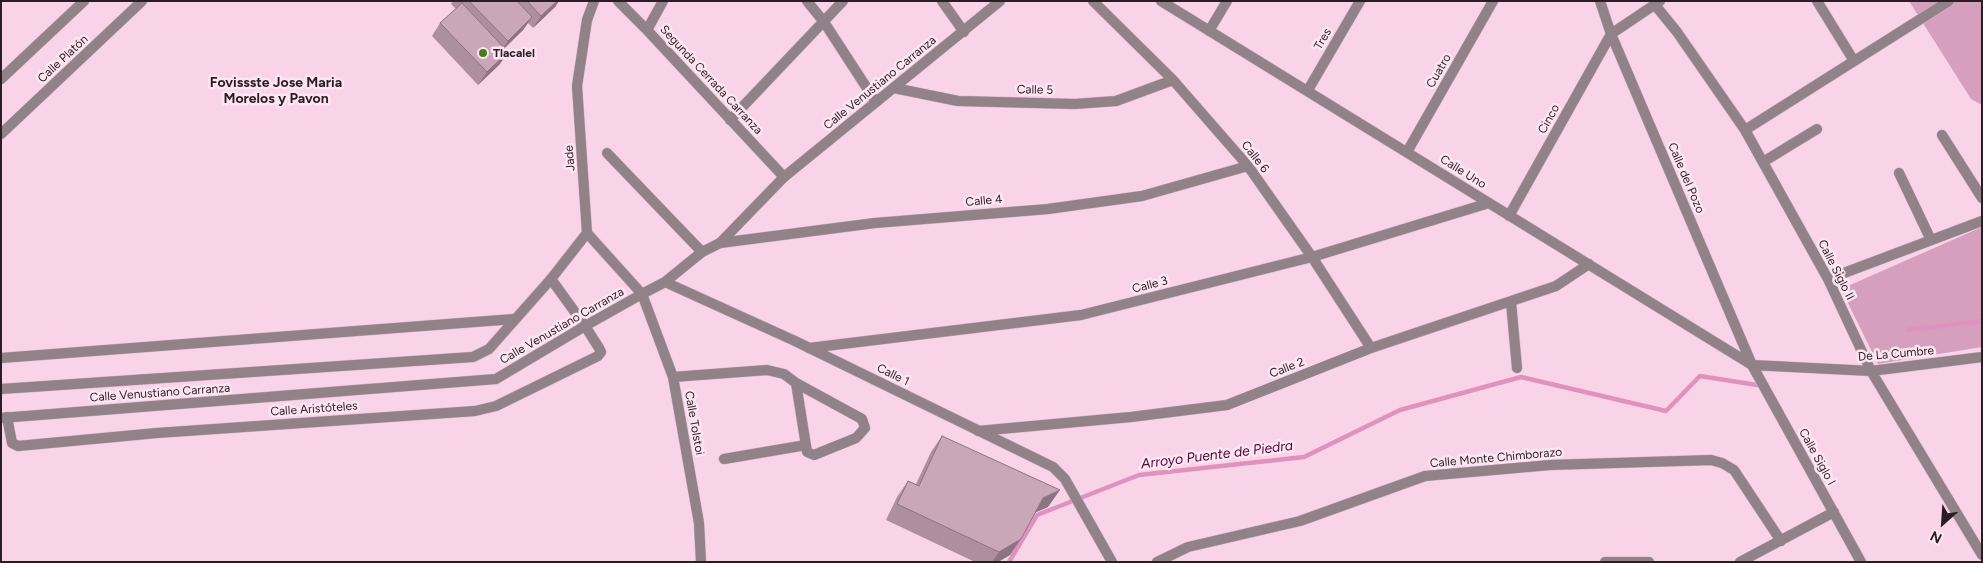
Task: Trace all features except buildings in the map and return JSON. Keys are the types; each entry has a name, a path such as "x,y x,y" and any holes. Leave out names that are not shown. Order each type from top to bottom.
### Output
{"street":[{"name":"Calle Platón","path":"1,134 142,1"},
{"name":"Jade","path":"587,233 577,86 586,20 594,1"},
{"name":"Segunda Cerrada Carranza","path":"618,1 784,176"},
{"path":"647,30 663,1"},
{"path":"807,1 824,22 876,102"},
{"path":"730,120 844,1"},
{"path":"942,1 964,32"},
{"name":"Calle Venustiano Carranza","path":"4,418 496,379 585,326 665,282 702,252 720,244 784,176 1000,1"},
{"name":"Calle 6","path":"1093,1 1173,80 1248,166 1312,257 1372,348"},
{"name":"Calle Uno","path":"1162,1 1752,365"},
{"path":"1209,31 1227,1"},
{"name":"Tres","path":"1308,90 1360,1"},
{"name":"Cuatro","path":"1407,152 1493,1"},
{"name":"Calle del Pozo","path":"1600,1 1612,34 1752,365"},
{"path":"1817,1 1854,61"},
{"path":"1745,130 1949,1"},
{"path":"1,79 5,69 78,3"},
{"path":"1612,34 1657,3"},
{"name":"Calle Siglo II","path":"1657,3 1745,130 1828,279 1871,371 1982,555"},
{"name":"Cinco","path":"1509,216 1612,34"},
{"name":"Calle 5","path":"894,88 958,101 1075,104 1116,101 1173,80"},
{"path":"1763,162 1817,129"},
{"path":"1942,135 1982,198"},
{"path":"607,153 702,252"},
{"name":"Calle 4","path":"720,244 875,223 1048,209 1142,196 1248,166"},
{"path":"1899,174 1931,240"},
{"name":"Calle 3","path":"809,348 1081,315 1312,257 1488,203"},
{"path":"1828,279 1982,221"},
{"name":"Calle Venustiano Carranza","path":"1,389 474,357 489,349 587,233"},
{"path":"587,233 642,294"},
{"name":"Calle 2","path":"978,431 1131,417 1227,405 1372,348 1556,286 1589,264"},
{"path":"550,279 585,326"},
{"name":"Calle 1","path":"665,282 809,348 1053,467 1065,479 1112,562"},
{"name":"Calle Tolstoi","path":"642,294 673,377 699,523 701,562"},
{"path":"1511,302 1517,368"},
{"path":"1,358 514,319"},
{"name":"Calle Aristóteles","path":"4,418 12,443 18,446 166,432 475,411 496,406 598,356 601,352 600,348 585,326"},
{"name":"De La Cumbre","path":"1752,365 1871,371 1982,357"},
{"name":"Calle Siglo I","path":"1752,365 1861,562"},
{"path":"673,377 767,370 784,374 796,383 862,419 865,428 856,438 814,455 807,452 796,383"},
{"path":"724,459 806,445"},
{"name":"Calle Monte Chimborazo","path":"1157,562 1188,547 1300,521 1425,476 1550,465 1711,460 1722,463 1734,470 1781,541"},
{"path":"1740,562 1834,512"},
{"path":"1605,562 1650,562"}],"shaded area":[{"path":"1909,1 1982,1 1982,105 1971,99"},
{"path":"1982,227 1982,347 1878,364 1841,289"}],"waterway":[{"name":"Arroyo Puente de Piedra","path":"1907,330 1982,321"},
{"name":"Arroyo Puente de Piedra","path":"1009,562 1037,515 1139,475 1304,457 1400,410 1521,377 1666,411 1700,376 1757,385"}],"place":[{"name":"Tlacalel","path":"483,53"}],"district":[{"name":"Fovissste Jose Maria Morelos y Pavon","path":"276,92"}]}
